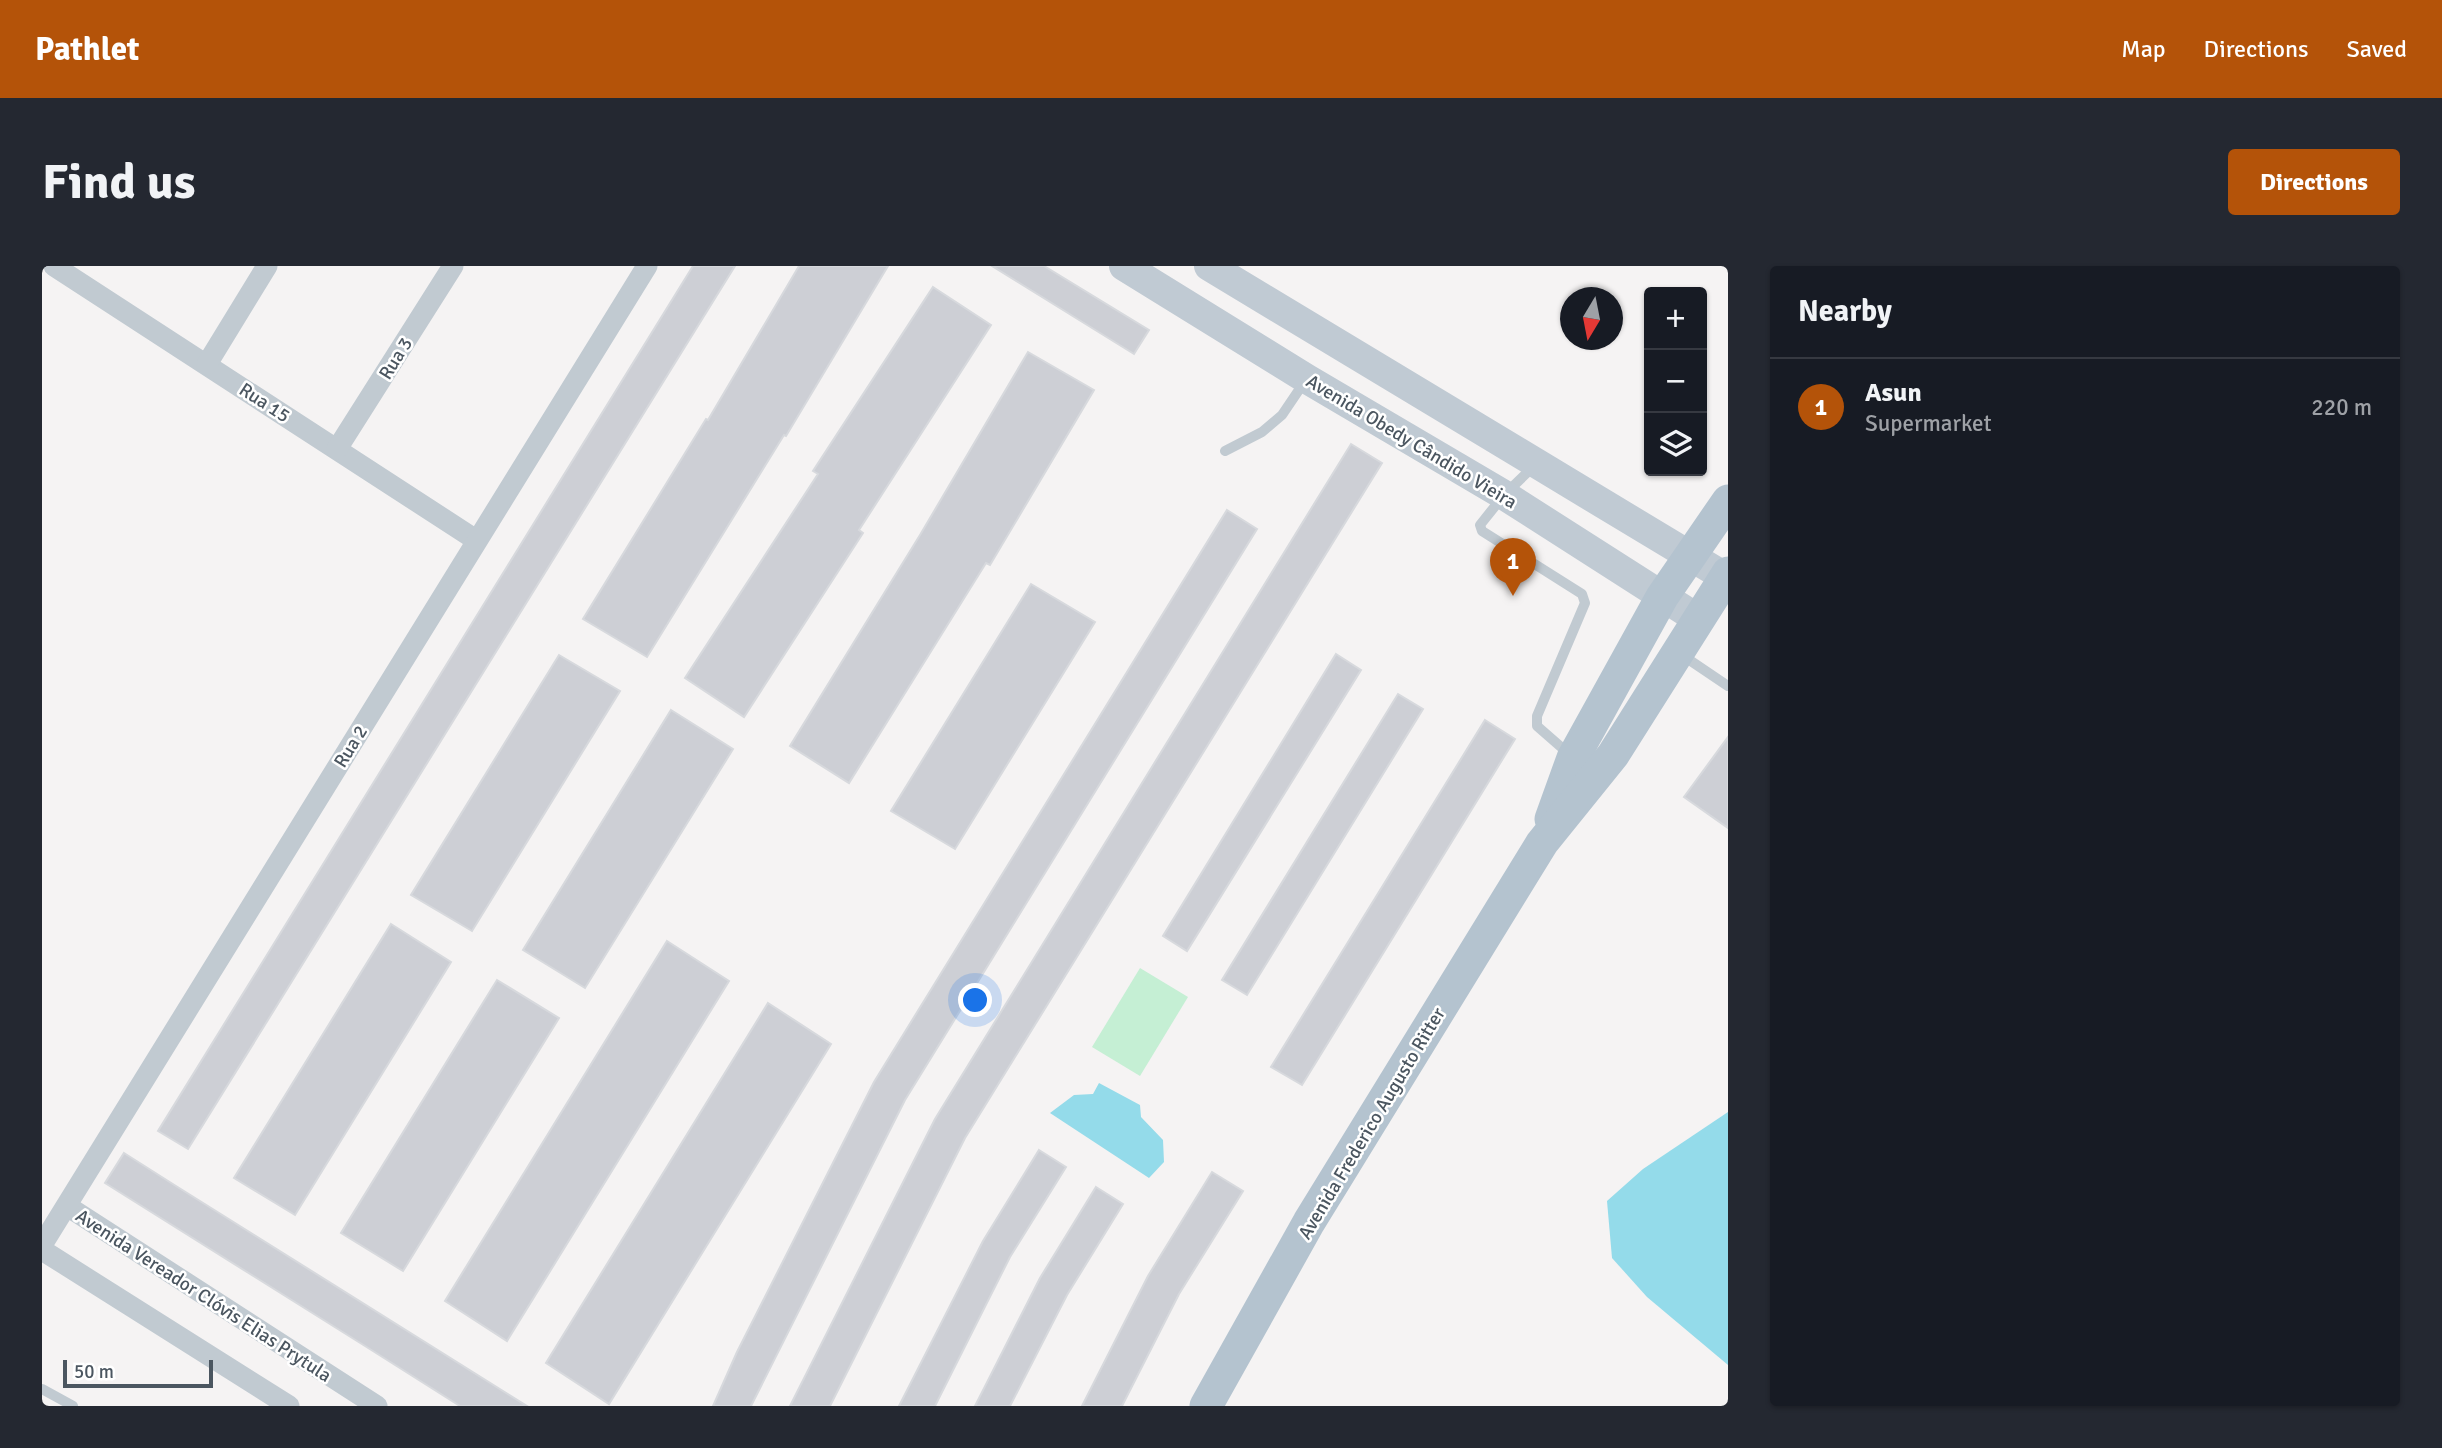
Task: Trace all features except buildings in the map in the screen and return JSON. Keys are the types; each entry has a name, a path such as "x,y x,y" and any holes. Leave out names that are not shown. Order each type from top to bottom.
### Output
{"main road":[{"name":"Avenida Obedy Cândido Vieira","path":"1124,266 1307,379 1504,495 1698,619"},
{"path":"1209,266 1536,464 1726,575"},
{"path":"1268,355 1292,317"},
{"name":"Avenida Frederico Augusto Ritter","path":"1542,843 1573,758 1662,597 1728,501"},
{"name":"Avenida Frederico Augusto Ritter","path":"1206,1406 1309,1222 1542,843 1614,755 1726,575"},
{"path":"1662,597 1677,652"}],"street":[{"name":"Rua 15","path":"54,266 82,273 207,364 476,540"},
{"path":"207,364 267,266"},
{"name":"Rua 3","path":"337,449 453,266"},
{"name":"Rua 2","path":"42,1248 647,266"},
{"name":"Avenida Vereador Clóvis Elias Prytula","path":"67,1206 377,1406"},
{"path":"42,1248 289,1406"}],"lane":[{"path":"1225,451 1262,432 1283,415 1307,379"},
{"path":"1536,464 1482,520 1482,531 1582,594 1585,603 1537,716 1537,726 1573,758"},
{"path":"1677,652 1728,686"},
{"path":"42,1389 73,1406"}],"green space":[{"path":"1140,968 1188,997 1140,1076 1092,1047"}],"water":[{"path":"1099,1083 1140,1105 1141,1117 1163,1140 1164,1162 1149,1178 1050,1113 1074,1095 1093,1094"},
{"path":"1728,1112 1728,1365 1647,1297 1612,1258 1607,1201 1643,1169"}],"place":[{"name":"Asun","path":"1513,596"}]}
